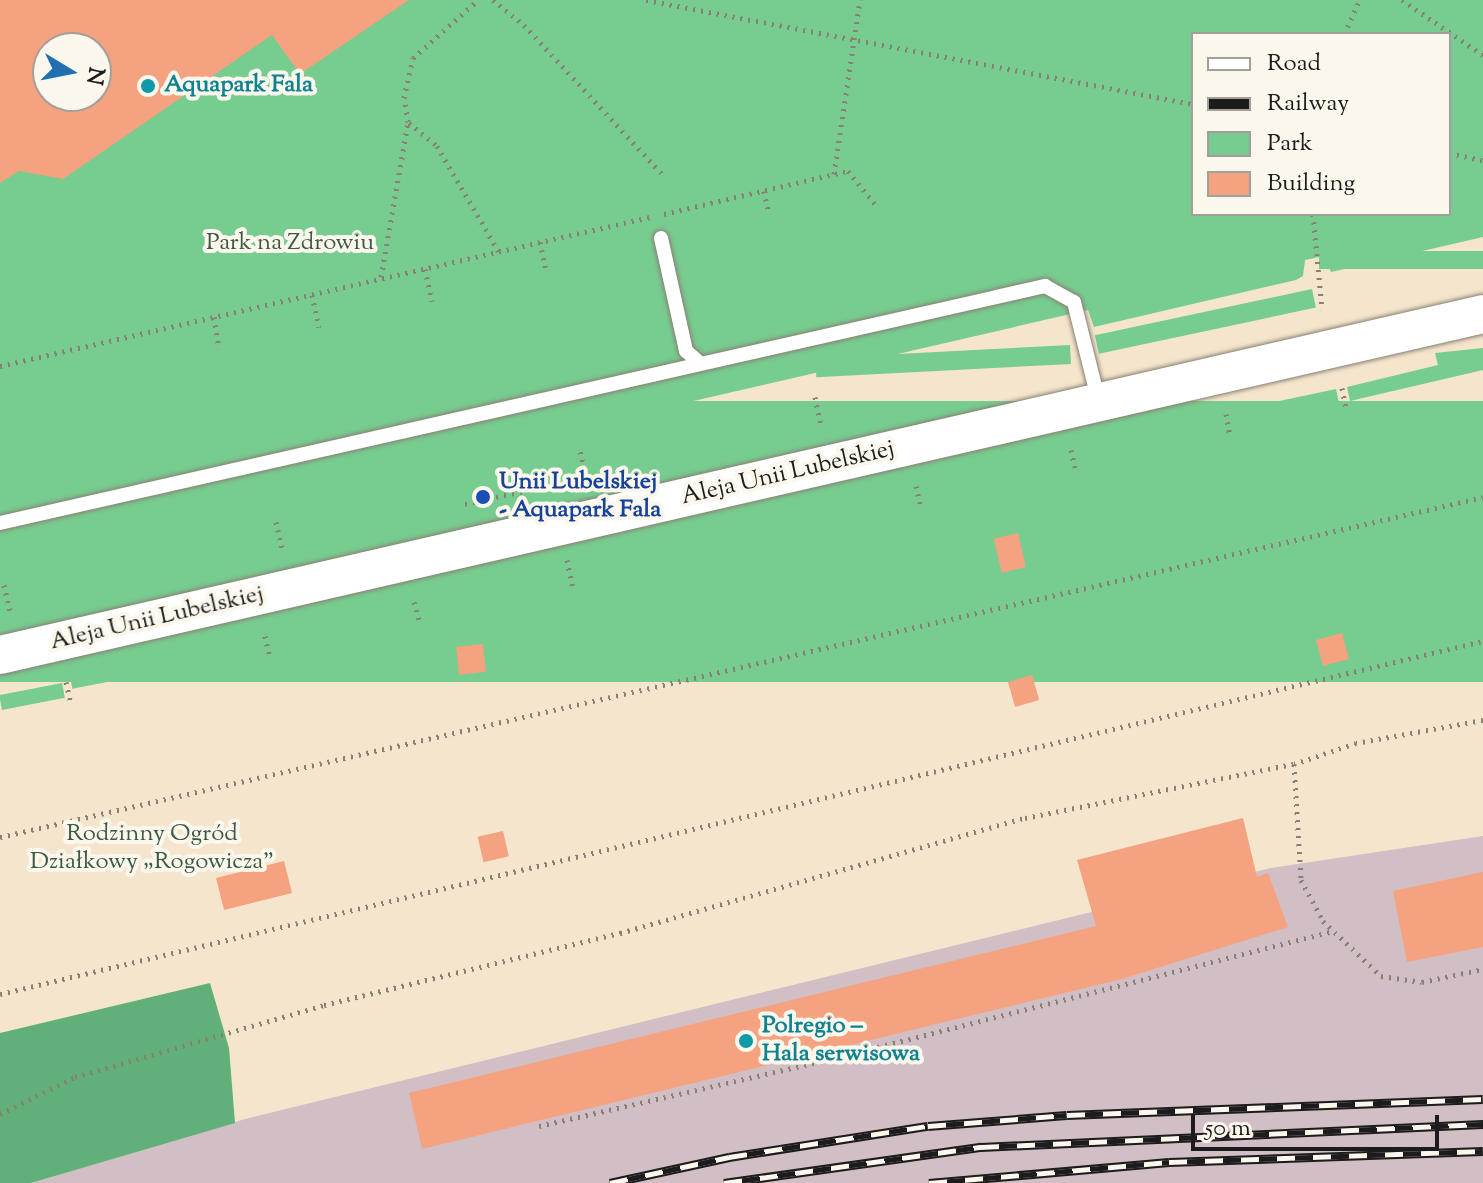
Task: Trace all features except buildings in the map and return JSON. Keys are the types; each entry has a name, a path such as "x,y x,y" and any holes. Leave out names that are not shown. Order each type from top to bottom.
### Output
{"street":[{"name":"Aleja Unii Lubelskiej","path":"0,655 1483,314"}],"lane":[{"path":"661,238 686,351 700,363"},
{"path":"0,523 1045,286 1074,302 1099,402"}],"path":[{"path":"381,278 408,122 404,98 413,58 478,0"},
{"path":"493,0 524,25 664,176"},
{"path":"646,0 1191,104"},
{"path":"834,174 851,38 860,0"},
{"path":"1345,32 1360,0"},
{"path":"1402,0 1449,32"},
{"path":"1451,33 1483,55"},
{"path":"408,122 437,146 499,252"},
{"path":"1451,153 1483,160"},
{"path":"0,366 848,171 875,204"},
{"path":"764,191 768,210"},
{"path":"1313,216 1322,310"},
{"path":"540,242 546,270"},
{"path":"425,269 432,301"},
{"path":"312,295 319,327"},
{"path":"214,317 219,349"},
{"path":"1342,388 1346,409"},
{"path":"815,397 821,425"},
{"path":"1226,414 1230,436"},
{"path":"1071,450 1076,472"},
{"path":"465,504 586,477 580,452"},
{"path":"916,486 921,507"},
{"path":"0,837 1483,497"},
{"path":"276,522 282,549"},
{"path":"568,566 573,588"},
{"path":"4,585 10,612"},
{"path":"414,602 420,623"},
{"path":"265,636 270,658"},
{"path":"0,994 1483,641"},
{"path":"66,682 71,704"},
{"path":"0,1114 75,1077 324,1005 620,933 1025,818 1294,764 1356,743 1483,720"},
{"path":"1294,764 1301,880 1309,902 1333,931 1381,976 1422,982 1483,969"},
{"path":"539,1126 831,1059 1333,931"}],"shaded area":[{"path":"1483,836 1483,1183 31,1183 245,1119 1271,868"}],"green space":[{"name":"Park na Zdrowiu","path":"0,0 1483,0 1483,237 1331,272 1324,256 1305,260 1303,276 1296,280 1094,327 1088,310 0,561"},
{"path":"1319,251 1483,251 1483,269 1319,269"},
{"path":"1312,289 1316,308 1099,354 1095,335"},
{"path":"1070,345 1071,364 816,377 815,358"},
{"path":"1483,348 1483,370 1350,401 1347,387 1438,365 1435,353"},
{"path":"1336,389 1339,403 1233,425 1230,411"},
{"path":"0,401 1483,401 1483,682 0,682"},
{"path":"812,405 816,423 590,475 586,457"},
{"path":"1221,416 1224,430 1078,461 1075,447"},
{"path":"1066,451 1069,466 922,494 919,480"},
{"path":"538,468 541,484 283,534 280,518"},
{"path":"912,487 915,501 580,572 577,558"},
{"path":"273,529 277,547 15,607 11,590"},
{"path":"558,569 561,583 421,612 418,599"},
{"path":"410,603 413,617 271,647 268,633"},
{"path":"260,637 263,652 72,689 70,674"},
{"path":"62,683 65,698 2,710 0,695"},
{"path":"210,983 229,1048 235,1123 31,1183 0,1183 0,1033"}],"railway":[{"path":"610,1183 729,1157 928,1126 1067,1115 1483,1099"},
{"path":"724,1183 981,1147 1483,1124"},
{"path":"929,1183 1169,1162 1483,1151"}],"place":[{"name":"Aquapark Fala","path":"148,86"},
{"name":"Unii Lubelskiej - Aquapark Fala","path":"483,497"},
{"name":"Polregio – Hala serwisowa","path":"746,1041"}],"park label":[{"name":"Rodzinny Ogród Działkowy „Rogowicza”","path":"152,849"}]}
